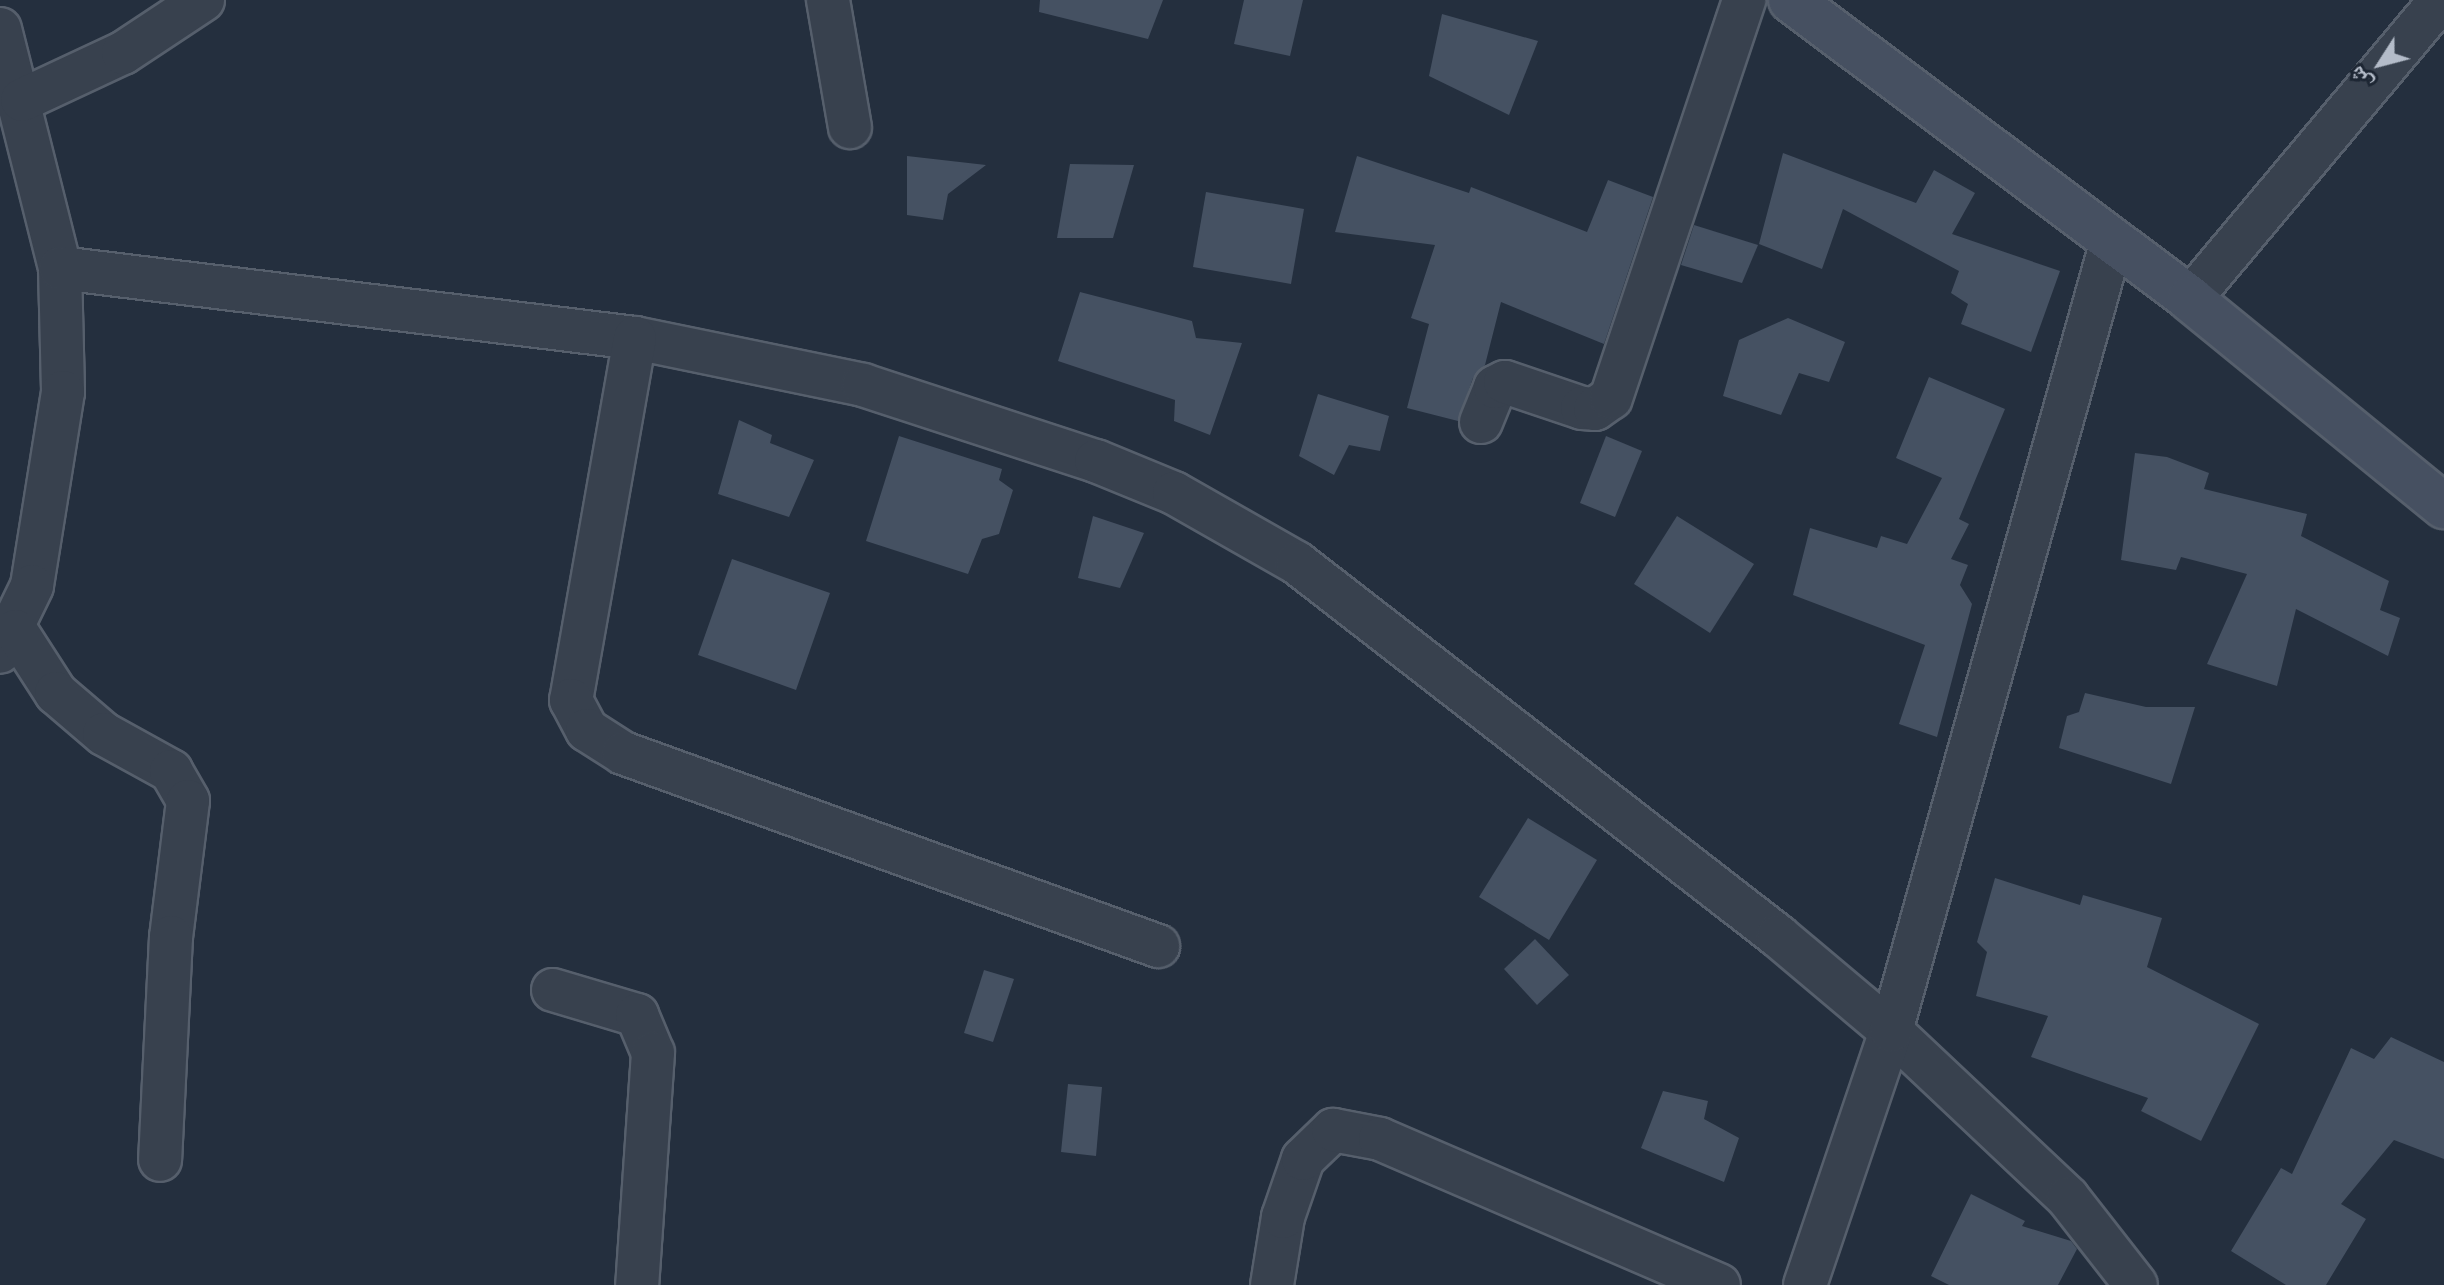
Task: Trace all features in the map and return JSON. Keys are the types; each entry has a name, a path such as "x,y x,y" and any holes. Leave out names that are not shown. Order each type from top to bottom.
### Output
{"street":[{"path":"22,100 123,53 203,0"},
{"path":"828,0 850,127"},
{"path":"1481,422 1495,387 1505,382 1582,408 1595,409 1611,398 1744,0"},
{"path":"1791,0 2111,244 2190,299 2444,506"},
{"path":"2190,299 2441,0"},
{"path":"2,39 22,100 60,268 63,392 32,586 8,641 56,693 104,734 171,771 188,801 171,937 160,1160"},
{"path":"1805,1285 1891,1031 2111,244"},
{"path":"60,268 635,338 863,385 1096,461 1237,524 1485,704 1891,1031 2068,1198 2136,1285"},
{"path":"635,338 571,700 587,730 623,753 1158,946"},
{"path":"553,990 637,1015 653,1053 637,1285"},
{"path":"1272,1285 1283,1217 1303,1159 1333,1130 1380,1139 1719,1285"}],"building":[{"path":"1040,0 1163,0 1148,39 1039,12"},
{"path":"1244,0 1303,0 1290,56 1234,44"},
{"path":"1442,14 1538,41 1509,115 1429,76"},
{"path":"1783,153 1916,203 1934,170 1975,193 1952,234 2060,271 2031,352 1961,324 1968,304 1951,293 1959,271 1843,209 1822,269 1759,244"},
{"path":"907,156 986,165 948,194 943,220 907,215"},
{"path":"1357,156 1469,193 1471,187 1587,232 1608,180 1653,197 1604,344 1501,302 1485,365 1473,378 1458,421 1407,408 1429,324 1411,318 1435,245 1335,232"},
{"path":"1070,164 1134,165 1113,238 1057,238"},
{"path":"1206,192 1304,209 1291,284 1193,267"},
{"path":"1694,225 1758,245 1742,283 1681,265"},
{"path":"1080,292 1192,321 1196,338 1242,343 1210,435 1174,421 1175,400 1058,361"},
{"path":"1788,318 1845,342 1829,382 1799,373 1781,415 1723,396 1739,340"},
{"path":"1929,377 2005,409 1959,519 1969,524 1951,559 1968,565 1960,585 1972,604 1937,737 1899,724 1925,645 1793,595 1810,528 1877,548 1881,536 1907,544 1942,478 1896,458"},
{"path":"1318,394 1389,416 1380,451 1349,445 1334,475 1299,456"},
{"path":"739,420 772,435 770,443 814,460 789,517 718,494"},
{"path":"899,436 1002,469 999,480 1013,490 999,534 982,539 968,574 866,541"},
{"path":"1606,436 1642,451 1615,517 1580,503"},
{"path":"2135,453 2167,457 2209,473 2204,489 2307,514 2301,536 2389,581 2380,610 2400,618 2388,656 2296,609 2277,686 2207,664 2247,574 2181,557 2176,570 2121,560"},
{"path":"1093,516 1144,533 1120,588 1078,578"},
{"path":"1677,516 1754,564 1710,633 1634,584"},
{"path":"732,559 830,593 796,690 698,655"},
{"path":"2085,693 2146,707 2195,707 2171,784 2059,748 2067,716 2079,712"},
{"path":"1528,818 1597,860 1549,940 1479,897"},
{"path":"1995,878 2080,905 2083,895 2162,918 2147,967 2259,1024 2201,1141 2141,1111 2148,1098 2031,1057 2048,1016 1976,996 1987,952 1977,942"},
{"path":"1535,939 1569,975 1537,1005 1504,969"},
{"path":"984,970 1014,979 993,1042 964,1033"},
{"path":"2391,1037 2444,1062 2444,1159 2394,1140 2341,1204 2366,1219 2326,1285 2286,1285 2231,1251 2281,1168 2292,1174 2351,1048 2374,1059"},
{"path":"1068,1084 1102,1087 1096,1156 1061,1152"},
{"path":"1663,1091 1708,1101 1704,1119 1739,1138 1724,1182 1641,1148"},
{"path":"1971,1194 2025,1221 2022,1226 2071,1241 2077,1249 2058,1285 1949,1285 1931,1276"}]}
